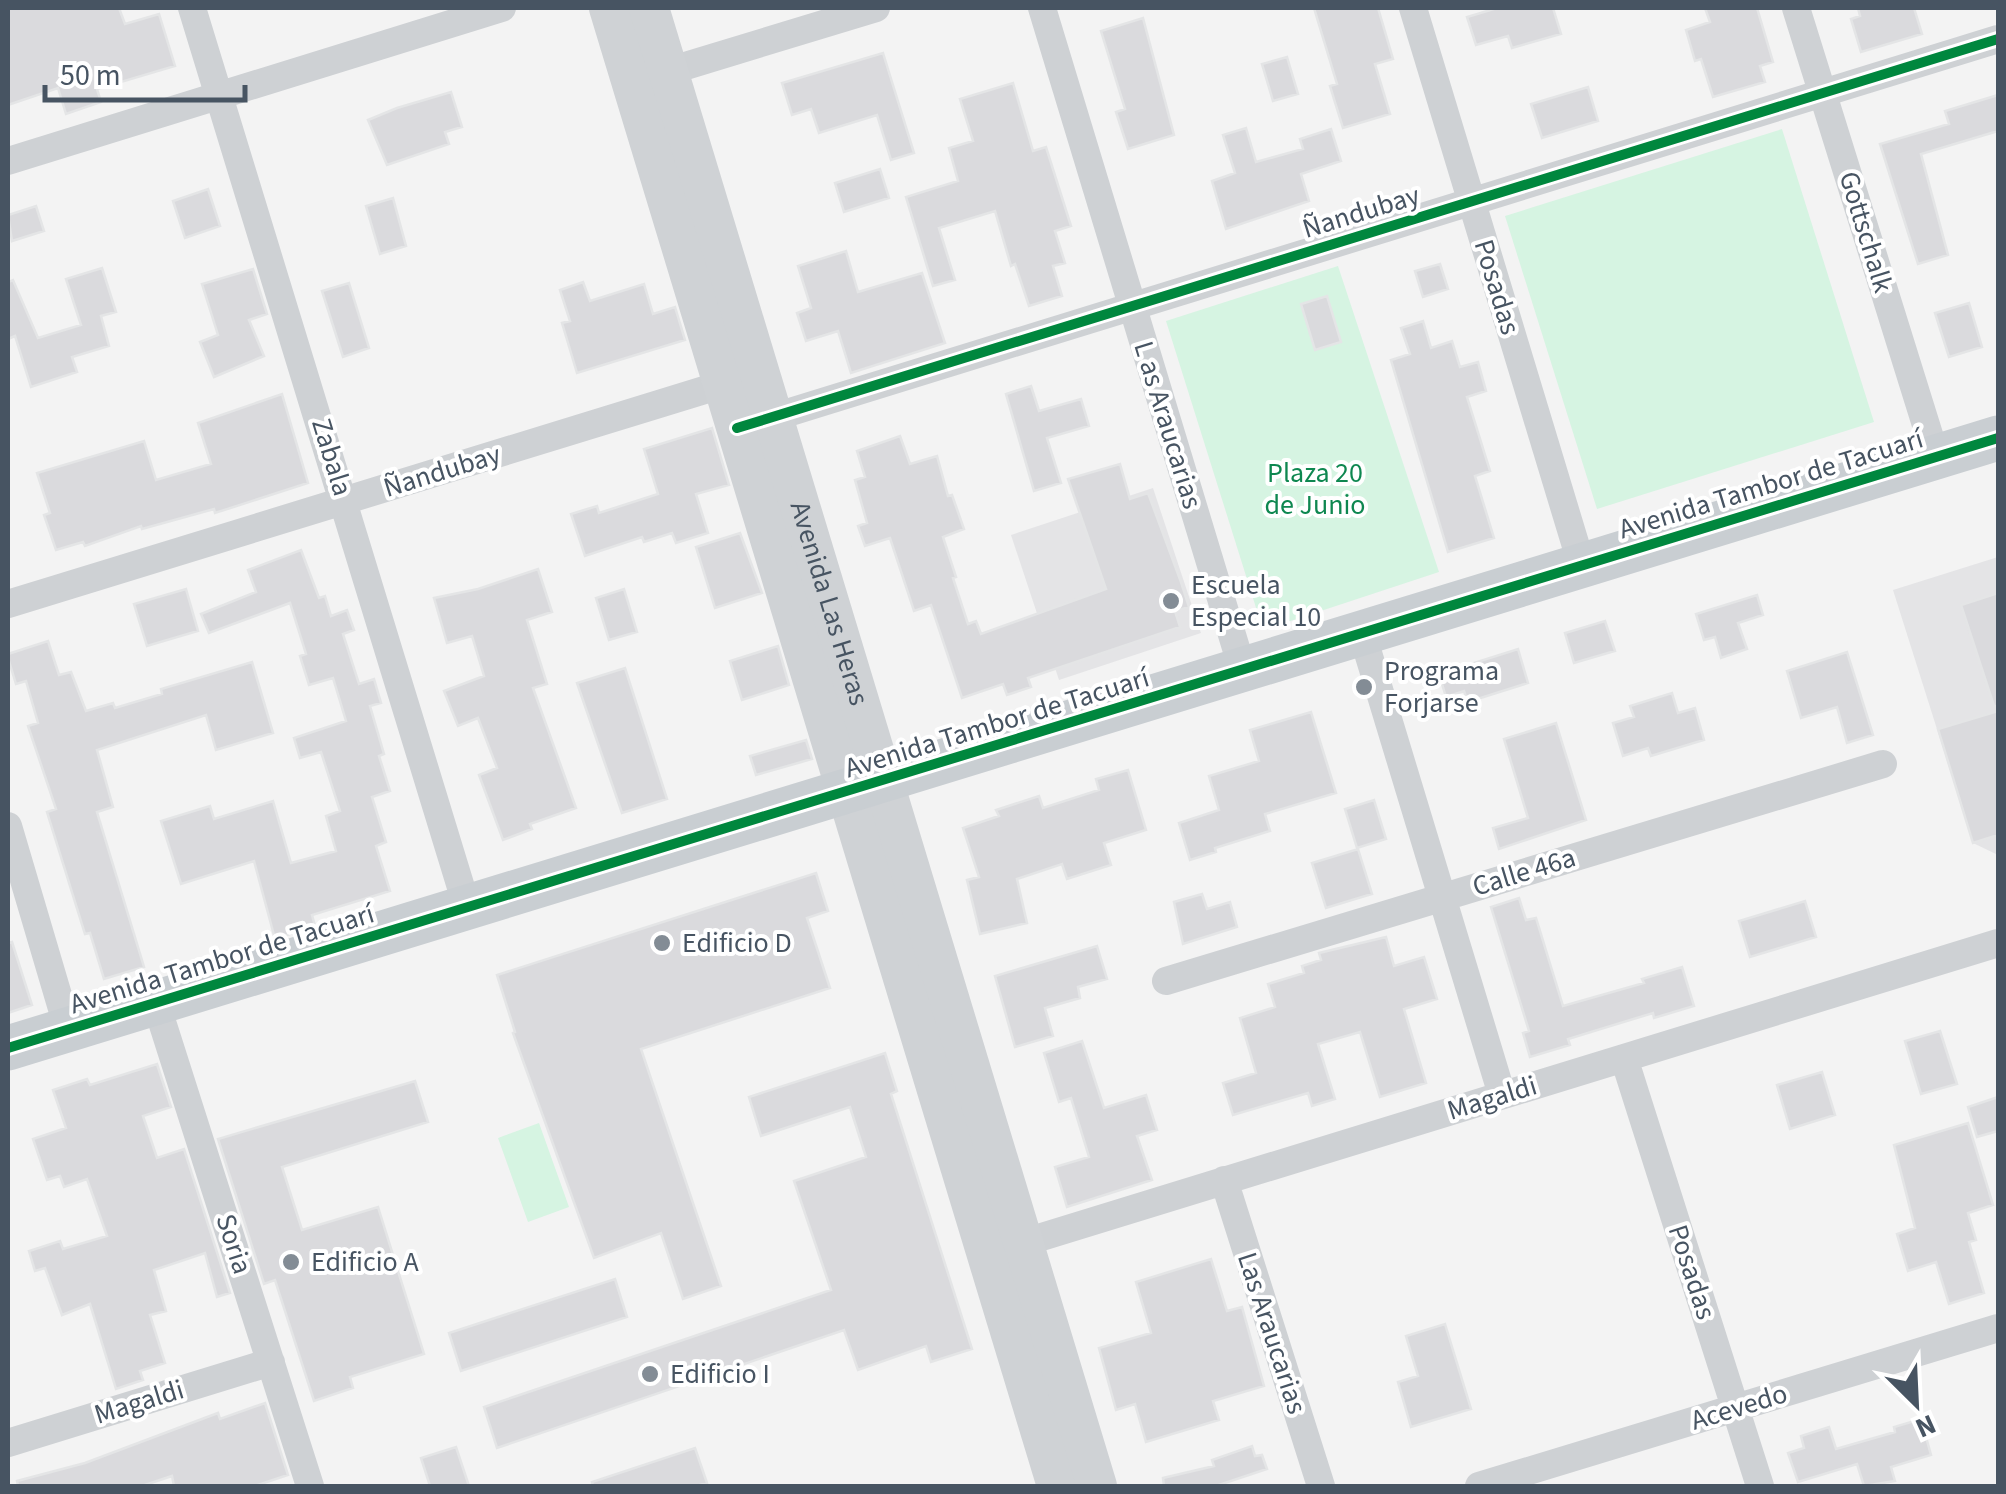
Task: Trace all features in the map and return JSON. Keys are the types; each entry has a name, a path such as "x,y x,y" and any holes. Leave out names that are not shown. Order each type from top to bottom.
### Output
{"main road":[{"name":"Avenida Las Heras","path":"610,8 744,378"},
{"name":"Avenida Las Heras","path":"650,8 755,423 1005,1248 1097,1486"},
{"name":"Avenida Tambor de Tacuarí","path":"8,1048 1998,438"},
{"name":"Avenida Las Heras","path":"1005,1248 1056,1486"}],"street":[{"name":"Zabala","path":"192,8 346,500 467,907"},
{"path":"8,161 502,8"},
{"path":"669,71 876,8"},
{"name":"L as Araucarias","path":"1042,8 1242,670"},
{"name":"Posadas","path":"1413,8 1582,566"},
{"name":"Gottschalk","path":"1796,8 1936,458"},
{"name":"Ñandubay","path":"755,423 1998,39"},
{"name":"Ñandubay","path":"8,604 744,378"},
{"path":"1362,633 1502,1095"},
{"name":"Calle 46a","path":"1166,981 1883,764"},
{"path":"8,826 68,1029"},
{"name":"Magaldi","path":"1005,1248 1998,944"},
{"name":"Soria","path":"156,1003 310,1486"},
{"name":"Posadas","path":"1624,1058 1760,1486"},
{"name":"Las Araucarias","path":"1224,1180 1320,1486"},
{"name":"Acevedo","path":"1479,1486 1998,1328"},
{"name":"Magaldi","path":"8,1443 271,1362"}],"shaded area":[{"path":"1153,488 1201,633 1059,680 1011,535"},
{"path":"1998,557 1998,855 1973,843 1893,590"}],"green space":[{"path":"1782,129 1874,422 1597,509 1505,216"},
{"name":"Plaza 20 de Junio","path":"1338,266 1439,572 1263,630 1166,321"},
{"path":"539,1123 569,1207 528,1222 498,1138"}],"building":[{"path":"8,8 119,8 125,24 159,14 175,66 97,89 101,102 66,114 58,88 8,105"},
{"path":"1314,8 1378,8 1393,59 1375,64 1390,114 1343,128 1330,86 1337,84"},
{"path":"1497,8 1553,8 1561,34 1512,48 1508,36 1476,45 1467,17"},
{"path":"1705,8 1757,8 1773,62 1760,66 1765,82 1713,97 1701,59 1695,61 1686,30 1710,22"},
{"path":"1858,8 1914,8 1922,34 1861,52 1851,19 1860,16"},
{"path":"1143,18 1174,135 1128,149 1116,112 1125,109 1101,31"},
{"path":"883,53 914,153 891,160 877,115 819,133 811,109 792,115 782,83"},
{"path":"1287,57 1298,94 1273,101 1262,64"},
{"path":"1013,83 1033,151 1046,147 1071,226 1055,231 1065,263 1053,266 1062,296 1029,306 1015,264 1011,266 995,211 939,228 955,280 933,286 906,197 958,181 949,148 973,141 960,99"},
{"path":"1588,87 1598,121 1542,138 1531,104"},
{"path":"451,92 462,127 445,132 449,144 387,165 368,120"},
{"path":"1998,95 1998,131 1921,154 1948,255 1918,264 1880,144 1949,124 1945,111"},
{"path":"1246,128 1256,162 1303,149 1300,139 1331,129 1341,161 1301,174 1309,201 1226,229 1212,181 1235,173 1223,135"},
{"path":"880,169 889,198 844,212 835,183"},
{"path":"208,189 220,226 185,238 173,201"},
{"path":"393,198 406,246 380,254 366,206"},
{"path":"36,206 44,231 12,241 8,215"},
{"path":"846,251 858,292 922,273 945,343 851,373 838,331 806,341 797,313 811,308 798,266"},
{"path":"1440,264 1448,289 1423,297 1415,271"},
{"path":"102,268 116,312 101,316 109,346 72,357 77,372 31,387 15,336 8,339 8,282 13,280 38,338 81,325 66,279"},
{"path":"253,269 267,314 249,320 264,356 214,377 200,342 218,335 202,284"},
{"path":"583,282 590,301 644,284 653,314 675,307 685,340 577,373 562,323 570,321 560,290"},
{"path":"349,283 369,348 343,357 322,291"},
{"path":"1327,296 1341,342 1315,350 1301,304"},
{"path":"1969,303 1982,347 1949,357 1935,313"},
{"path":"1423,321 1431,348 1452,341 1460,367 1478,362 1486,391 1467,397 1490,471 1475,476 1494,538 1448,552 1391,360 1410,354 1401,328"},
{"path":"1031,386 1039,411 1081,399 1089,426 1047,438 1061,483 1034,491 1006,394"},
{"path":"282,394 308,483 215,513 214,509 142,529 141,526 85,546 83,542 56,550 44,515 50,513 37,473 144,441 156,480 211,464 198,423"},
{"path":"712,428 729,485 696,494 708,533 676,543 672,533 644,542 642,537 585,556 571,514 597,506 599,513 658,494 644,449"},
{"path":"900,436 910,464 937,456 948,496 952,495 964,529 943,537 956,577 953,578 968,624 976,621 981,634 1106,589 1068,479 1120,464 1130,499 1148,493 1181,582 1189,607 1175,611 1180,627 1028,678 1031,687 1007,695 1003,684 962,698 931,605 914,611 890,538 865,546 858,526 867,523 855,480 865,477 857,451"},
{"path":"740,533 762,593 715,608 696,547"},
{"path":"301,550 319,598 325,596 331,616 347,610 354,630 343,634 359,684 374,679 381,703 370,706 390,791 372,797 386,842 376,846 390,891 312,915 315,926 275,939 254,861 181,884 161,821 210,806 214,819 273,801 291,863 336,851 326,816 340,811 321,752 300,758 294,738 346,721 333,678 309,685 300,656 306,654 290,603 209,633 201,614 256,592 248,570"},
{"path":"538,569 552,612 527,620 547,684 533,688 576,808 530,824 532,829 503,840 479,775 497,768 478,718 458,726 444,691 484,676 472,636 447,643 434,598 478,589"},
{"path":"186,589 198,631 147,646 134,604"},
{"path":"624,589 637,632 609,640 596,598"},
{"path":"1998,593 1998,706 1994,706 1961,605"},
{"path":"1757,595 1763,615 1738,623 1747,649 1721,658 1715,637 1704,640 1696,614"},
{"path":"1605,621 1615,651 1574,663 1565,633"},
{"path":"48,641 59,675 71,672 86,711 113,703 115,708 162,694 161,689 252,662 273,733 216,750 206,715 97,750 113,807 97,812 144,967 104,979 90,933 85,934 47,812 56,809 28,726 38,723 26,681 16,684 8,658 8,654"},
{"path":"778,646 789,685 742,700 730,661"},
{"path":"1518,649 1528,683 1468,702 1464,691 1446,697 1439,674"},
{"path":"1847,652 1873,735 1847,743 1837,707 1801,718 1787,671"},
{"path":"625,668 667,799 622,813 577,683"},
{"path":"1672,693 1678,713 1695,708 1704,740 1651,756 1648,748 1623,756 1613,723 1634,717 1630,706"},
{"path":"1998,711 1998,835 1973,843 1938,729"},
{"path":"1311,712 1336,793 1265,814 1270,831 1190,860 1179,823 1219,810 1209,776 1259,761 1250,730"},
{"path":"1556,723 1586,820 1499,849 1493,828 1528,818 1504,739"},
{"path":"806,740 812,759 756,775 750,756"},
{"path":"1128,770 1146,830 1104,843 1111,865 1067,879 1062,864 1017,879 1027,923 980,934 967,880 979,877 963,828 999,816 996,810 1039,796 1043,808 1099,790 1096,779"},
{"path":"1374,800 1386,839 1357,848 1345,809"},
{"path":"1358,849 1372,894 1326,908 1312,863"},
{"path":"816,873 828,911 807,918 830,988 641,1049 721,1286 683,1299 661,1233 594,1258 513,1033 497,975"},
{"path":"1202,894 1207,909 1230,902 1237,927 1183,944 1174,902"},
{"path":"1519,898 1526,920 1536,918 1563,1006 1644,983 1642,979 1682,967 1694,1006 1654,1018 1653,1013 1568,1039 1570,1045 1530,1057 1523,1033 1529,1031 1491,907"},
{"path":"1805,901 1816,937 1750,957 1739,921"},
{"path":"1386,937 1394,966 1424,957 1437,999 1404,1009 1426,1083 1380,1097 1360,1032 1318,1044 1335,1099 1312,1106 1308,1093 1233,1115 1223,1083 1256,1073 1240,1018 1275,1007 1268,984 1304,973 1302,966 1321,960 1319,953"},
{"path":"12,942 32,1005 8,1013 8,943"},
{"path":"1097,946 1107,979 1078,987 1080,998 1045,1008 1053,1036 1015,1047 995,976"},
{"path":"1940,1031 1957,1084 1921,1094 1905,1041"},
{"path":"1082,1041 1104,1108 1146,1095 1157,1130 1137,1136 1152,1180 1067,1207 1055,1167 1089,1157 1071,1098 1059,1102 1044,1053"},
{"path":"885,1053 897,1091 891,1094 972,1349 931,1362 926,1346 858,1370 844,1330 497,1448 484,1407 831,1290 794,1181 866,1157 850,1107 761,1136 749,1097"},
{"path":"157,1064 171,1107 143,1116 157,1158 184,1149 230,1293 217,1297 205,1253 154,1270 166,1311 150,1315 165,1363 140,1371 143,1380 116,1389 90,1304 62,1315 45,1268 35,1271 29,1251 60,1241 63,1249 107,1236 87,1179 64,1187 60,1176 47,1180 33,1139 66,1128 53,1090 87,1079 90,1085"},
{"path":"1822,1072 1835,1115 1790,1129 1777,1085"},
{"path":"415,1081 428,1122 282,1167 302,1230 378,1207 424,1354 350,1377 353,1388 314,1401 275,1280 264,1284 218,1139"},
{"path":"1998,1097 1998,1131 1977,1137 1968,1107"},
{"path":"1968,1123 1993,1205 1968,1213 1976,1240 1969,1242 1984,1293 1949,1304 1936,1262 1908,1271 1897,1234 1915,1228 1894,1145"},
{"path":"1211,1259 1227,1311 1242,1307 1264,1386 1213,1401 1219,1420 1146,1442 1135,1404 1116,1410 1099,1348 1151,1333 1136,1282"},
{"path":"615,1279 627,1317 461,1371 449,1333"},
{"path":"1445,1324 1471,1409 1411,1427 1398,1382 1418,1376 1406,1336"},
{"path":"265,1403 288,1475 255,1486 174,1486 172,1476 142,1486 18,1486 17,1481 85,1463 218,1413 220,1419"},
{"path":"1921,1419 1931,1455 1891,1467 1895,1481 1864,1486 1857,1464 1798,1482 1788,1453 1804,1448 1801,1436 1829,1427 1836,1449 1895,1432 1894,1427"},
{"path":"1252,1446 1255,1456 1262,1455 1267,1469 1216,1486 1164,1486 1163,1478 1214,1466 1212,1460"},
{"path":"456,1447 469,1486 430,1486 421,1458"},
{"path":"695,1448 707,1483 593,1486 592,1482"}],"cycle path":[{"path":"737,428 1998,39"},
{"path":"8,1048 1998,438"}],"place":[{"name":"Escuela Especial 10","path":"1171,601"},
{"name":"Programa Forjarse","path":"1364,687"},
{"name":"Edificio D","path":"662,943"},
{"name":"Edificio A","path":"291,1262"},
{"name":"Edificio I","path":"650,1374"}]}
